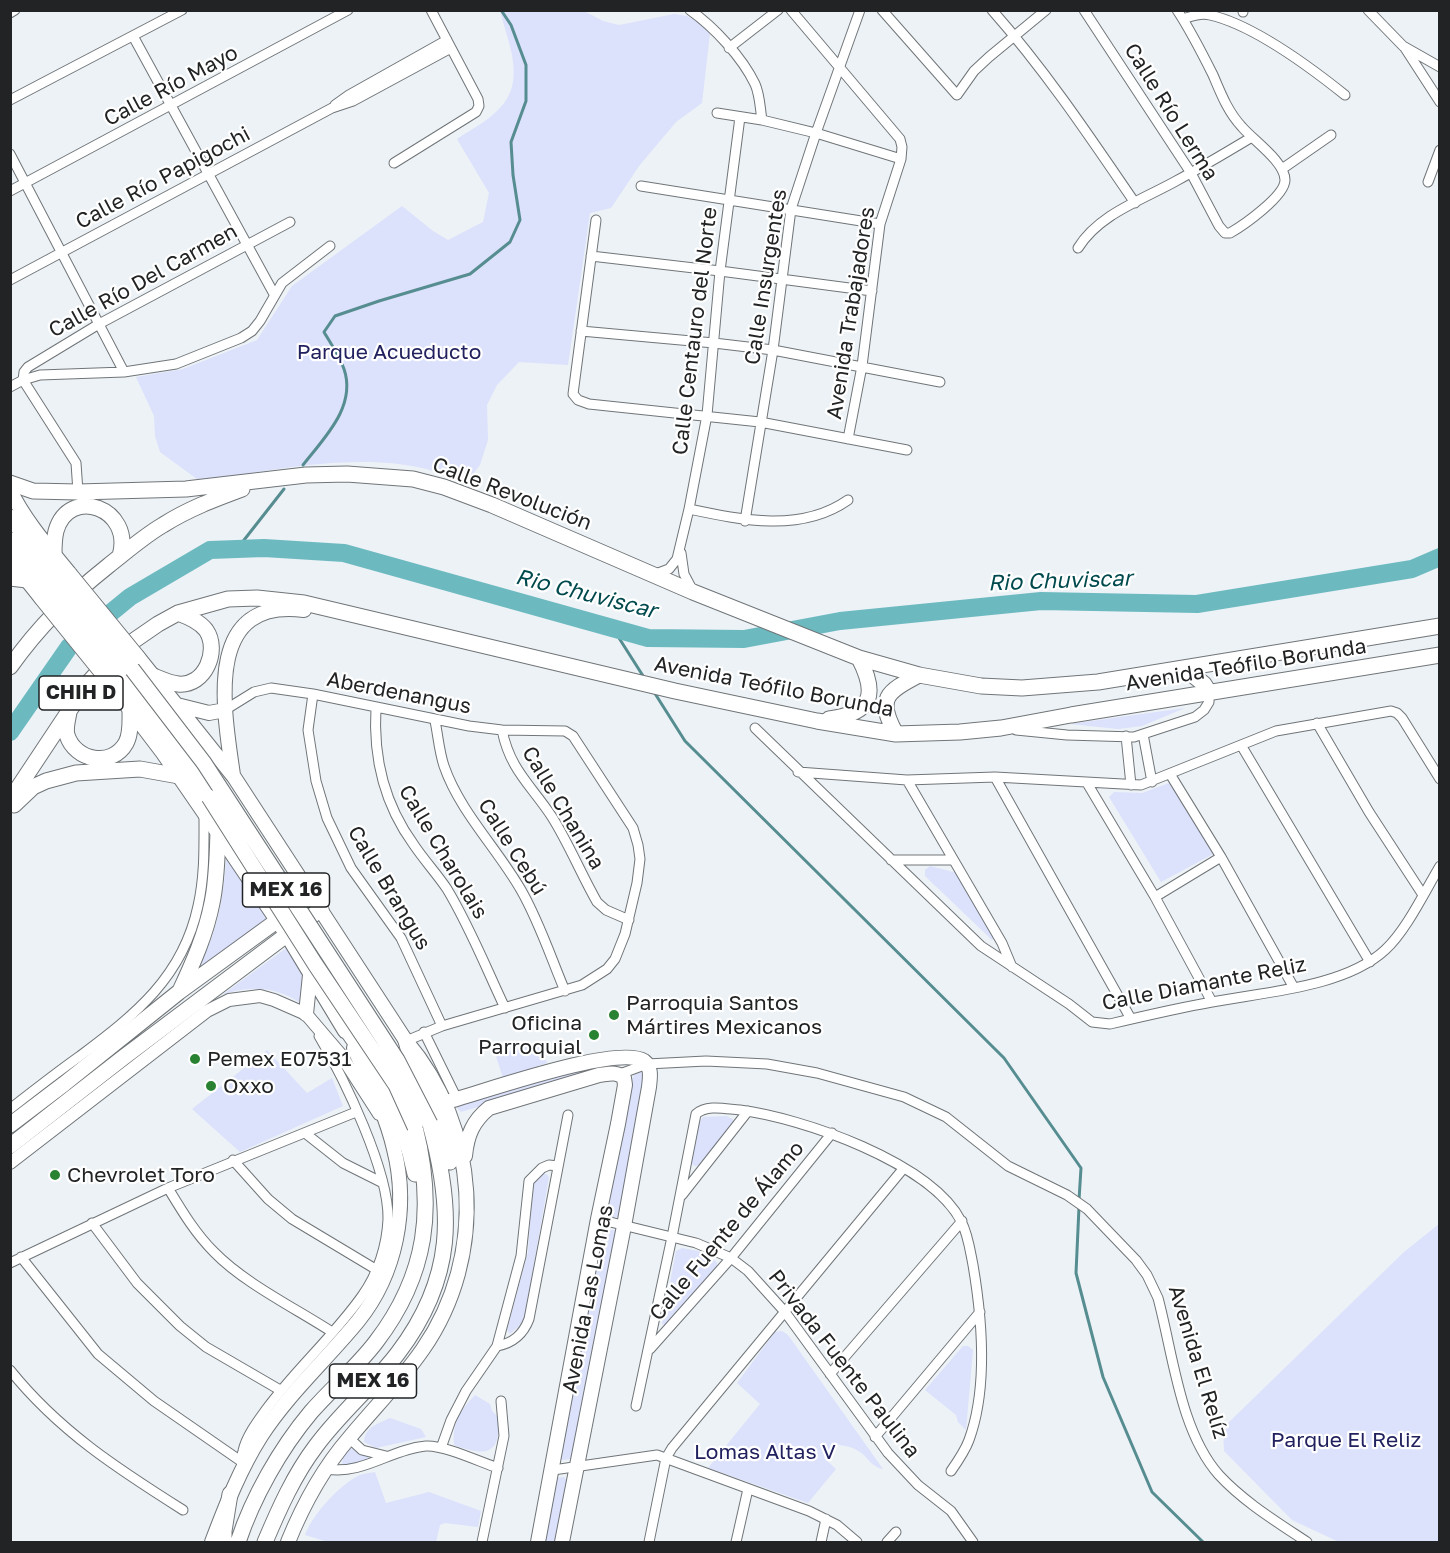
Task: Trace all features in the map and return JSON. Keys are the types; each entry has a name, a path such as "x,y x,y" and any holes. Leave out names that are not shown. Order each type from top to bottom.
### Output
{"main road":[{"name":"Calle Revolución","path":"268,481 306,475 347,474 413,479 444,487 729,606"},
{"path":"10,483 33,491 78,492 186,489 268,481"},
{"path":"120,556 162,525 187,511 268,481"},
{"path":"10,490 23,514 54,555"},
{"path":"53,585 56,531 61,519 70,510 84,506 99,508 112,515 120,526 123,538 120,556"},
{"name":"MEX 16","path":"10,517 114,677 159,726 206,805 396,1085 415,1127 425,1174 426,1215 420,1258 409,1288 395,1315 375,1343 311,1413 293,1437 258,1496 238,1542"},
{"name":"MEX 16","path":"10,540 129,665 204,764 397,1060 430,1124 439,1157 446,1206 446,1237 440,1272 429,1302 417,1325 397,1354 336,1420 315,1447 281,1503 265,1542"},
{"name":"CHIH D","path":"10,668 17,647 70,597 120,556"},
{"path":"10,557 53,585 138,657 234,777 406,1041 451,1100 464,1167"},
{"path":"10,557 27,580"},
{"path":"10,578 53,585"},
{"name":"Avenida Teófilo Borunda","path":"178,613 228,598 256,597 304,603 675,691 817,721 896,734 1001,728 1209,692 1440,656"},
{"name":"Avenida Teófilo Borunda","path":"729,606 859,658 918,675 971,685 1022,688 1098,682 1440,626"},
{"path":"234,777 225,710 224,673 228,654 243,626 259,613 273,609 299,609 363,617"},
{"path":"151,675 177,684 186,684 195,680 207,666 211,643 206,631 195,621 178,613"},
{"name":"CHIH D","path":"10,800 87,684 108,661 138,637 178,613"},
{"path":"817,721 848,717 864,706 870,691 870,683 859,658"},
{"path":"1185,669 1204,684 1209,692"},
{"path":"896,734 887,712 887,696 893,689 918,675"},
{"path":"114,677 130,711 179,777 206,805 218,832 341,1022 368,1058 397,1110 426,1215"},
{"path":"177,705 209,713 225,710"},
{"path":"70,709 67,735 74,749 86,757 100,759 111,756 126,742 130,731 130,711"},
{"path":"10,810 33,787 61,776 140,769 179,777"},
{"path":"179,992 204,934 211,910 218,832"},
{"path":"10,1125 179,992 311,896"},
{"path":"10,1146 45,1128 321,909"},
{"path":"306,1014 310,975"},
{"path":"212,1542 230,1494 262,1434 364,1313 388,1269 395,1246 400,1208 397,1165 388,1127 341,1022"},
{"path":"406,1041 411,1059 428,1089 443,1127 453,1186 451,1198 446,1206"},
{"name":"Avenida El Relíz","path":"451,1100 557,1070 612,1058 636,1058 647,1064"},
{"name":"Avenida Las Lomas","path":"562,1542 649,1087 650,1075 647,1064"},
{"path":"288,1542 327,1469 349,1438 423,1349 448,1304 464,1245 467,1214 465,1152 471,1128 478,1116 489,1108 599,1075 620,1074"},
{"name":"Avenida Las Lomas","path":"538,1542 625,1084 620,1074"},
{"path":"224,1542 230,1494"}],"street":[{"path":"10,13 15,10"},
{"path":"10,100 182,10"},
{"name":"Calle Río Mayo","path":"10,191 348,10"},
{"path":"394,163 476,112 479,106 478,99 431,10"},
{"path":"690,10 708,24 755,84 762,120"},
{"path":"729,48 778,10"},
{"path":"717,113 762,120 901,159 900,139 791,10"},
{"name":"Calle Insurgentes","path":"745,521 773,350 791,209 860,10"},
{"path":"882,10 957,95 974,71 1013,35 1046,10"},
{"path":"992,10 1090,137 1135,203"},
{"name":"Calle Río Lerma","path":"1084,10 1191,173 1213,218 1225,232 1235,230 1281,191 1285,181 1282,169"},
{"path":"1368,10 1403,46 1440,102"},
{"path":"1330,135 1282,169 1230,113 1207,63 1180,15 1210,15 1238,26 1280,47 1315,70 1345,94"},
{"path":"133,36 274,294"},
{"name":"Calle Río Papigochi","path":"10,280 208,172 332,108 353,101 449,44"},
{"path":"1403,46 1440,67"},
{"name":"Calle Centauro del Norte","path":"653,575 665,572 673,566 681,547 707,415 720,271 740,117"},
{"path":"1078,248 1086,235 1105,219 1252,137"},
{"path":"1428,182 1440,150"},
{"path":"10,154 124,372"},
{"name":"Avenida Trabajadores","path":"848,439 862,366 880,225 901,159"},
{"path":"641,186 880,225"},
{"path":"596,220 580,331 573,394 575,398 589,404 760,422 907,450"},
{"name":"Calle Río Del Carmen","path":"23,380 24,372 36,360 290,222"},
{"path":"10,387 40,375 124,372 176,364 241,338 252,331 274,294 293,274 330,246"},
{"path":"591,256 872,291"},
{"path":"580,331 773,350 940,382"},
{"path":"23,380 76,463 78,492"},
{"path":"689,509 745,521 776,522 804,519 837,508 848,500"},
{"name":"Calle Centauro del Norte","path":"681,547 684,574 693,591"},
{"name":"Aberdenangus","path":"225,710 262,688 271,688 313,694 435,721 502,730 562,730 571,734 618,805 635,837 639,852 639,868 629,920"},
{"path":"1001,728 1066,735 1143,734 1195,717 1204,710 1209,702 1209,692"},
{"name":"Calle Brangus","path":"313,694 308,730 316,781 327,818 351,868 401,938 442,1026"},
{"name":"Calle Charolais","path":"376,707 374,733 378,766 385,789 412,844 445,887 468,927 505,1008"},
{"path":"798,772 907,780 995,777 1142,785 1276,730 1390,711 1402,718 1440,779"},
{"name":"Calle Cebú","path":"435,721 444,765 453,786 523,893 565,991"},
{"path":"1317,723 1369,812 1423,895"},
{"name":"Calle Diamante Reliz","path":"755,728 798,772 981,946 1092,1022 1110,1023 1294,988 1355,970 1370,962 1395,940 1440,866"},
{"name":"Calle Chanina","path":"502,730 505,746 515,768 551,816 597,902 606,910 629,920"},
{"path":"1143,734 1152,782"},
{"path":"1126,736 1131,785"},
{"path":"1241,745 1370,962"},
{"path":"1170,774 1221,857 1294,988"},
{"path":"995,777 1131,1018"},
{"path":"907,780 1002,943 1012,967"},
{"path":"1087,783 1155,897 1212,1002"},
{"path":"10,1109 121,1024 165,981 188,942 198,908 203,878 206,805"},
{"path":"1155,897 1221,857"},
{"path":"891,860 952,860"},
{"path":"406,1041 442,1026 582,985 611,964 618,953 629,920"},
{"path":"10,1163 45,1128 110,1085 207,1011 229,1000 260,996 306,1014 341,1055 388,1127"},
{"path":"245,1464 242,1454 258,1420 280,1390 363,1295 376,1270 387,1231 388,1201 370,1145 328,1052 306,1014"},
{"path":"424,1032 451,1100"},
{"name":"Avenida El Relíz","path":"647,1064 706,1061 767,1064 817,1073 875,1088 930,1108 946,1117 1008,1166 1079,1202 1120,1241 1142,1267 1154,1288 1179,1387 1191,1424 1207,1459 1220,1476 1256,1507 1307,1542"},
{"path":"620,1074 647,1064"},
{"path":"636,1406 696,1114 713,1108 748,1111 832,1133 871,1150 936,1190 962,1221 969,1242 980,1312 982,1346 975,1416 969,1442 951,1471"},
{"path":"680,1197 748,1111"},
{"path":"10,1263 168,1188 356,1112"},
{"path":"497,1346 510,1343 517,1338 529,1319 568,1115"},
{"path":"306,1133 343,1163 383,1183"},
{"name":"Calle Fuente de Álamo","path":"649,1351 731,1258 832,1133"},
{"path":"233,1160 268,1199 292,1219 376,1270"},
{"path":"441,1448 462,1398 497,1346 521,1256 529,1181 542,1168 549,1165 558,1166"},
{"path":"649,1542 666,1458 672,1448 903,1168"},
{"path":"168,1188 191,1227 215,1253 240,1273 332,1332"},
{"name":"Privada Fuente Paulina","path":"598,1219 696,1243 731,1258 748,1271 784,1312 875,1437 902,1469 951,1511 973,1542"},
{"path":"830,1374 962,1221"},
{"path":"92,1223 136,1283 180,1326 206,1347 280,1390"},
{"path":"21,1257 98,1354 154,1401 245,1464"},
{"path":"875,1437 980,1312"},
{"path":"10,1370 57,1421 132,1478 183,1510"},
{"path":"482,1542 504,1436 501,1401"},
{"path":"349,1438 362,1450 386,1456"},
{"path":"327,1469 351,1470 386,1456 429,1446 498,1468"},
{"path":"553,1470 652,1455 666,1458 809,1511 847,1532 857,1542"},
{"path":"736,1542 748,1489"},
{"path":"821,1542 826,1519"},
{"path":"887,1542 896,1532"}],"green space":[{"name":"Parque Acueducto","path":"500,11 584,11 603,21 619,25 674,14 687,16 700,23 710,33 702,103 676,122 639,166 611,208 590,213 568,365 519,362 497,385 487,405 488,440 480,465 466,483 422,468 368,462 312,465 201,482 160,452 155,436 154,416 136,377 183,369 257,340 292,286 402,206 448,240 483,222 489,193 457,139 495,113 507,98 512,86 514,74 511,49"},
{"path":"1185,708 1142,726 1118,729 1070,724"},
{"path":"1172,782 1215,853 1161,882 1109,797 1114,792 1142,793"},
{"path":"226,857 270,920 194,979 208,949 221,905"},
{"path":"930,866 957,873 996,937 992,940 925,876 925,870"},
{"path":"289,946 305,976 306,1007 286,995 266,989 244,989 222,995"},
{"path":"540,1042 547,1063 503,1078 496,1056"},
{"path":"267,1050 307,1093 332,1078 343,1106 240,1152 192,1109"},
{"path":"602,1062 609,1064 607,1068 461,1112 457,1108 457,1105"},
{"path":"642,1072 646,1075 647,1080 619,1217 610,1217 607,1210 631,1080 635,1074"},
{"path":"726,1116 733,1119 733,1123 701,1165 695,1166 692,1164 692,1159 699,1123 703,1117"},
{"path":"540,1174 546,1174 549,1177 524,1322 510,1334 507,1330 528,1252 533,1181"},
{"name":"Parque El Reliz","path":"1439,1224 1439,1542 1339,1542 1292,1520 1224,1451 1223,1428 1404,1252"},
{"path":"609,1230 615,1230 617,1236 572,1457 563,1460 560,1454 603,1235"},
{"path":"682,1248 698,1251 717,1262 717,1266 666,1325 662,1324 676,1251"},
{"name":"Lomas Altas V","path":"782,1331 788,1335 883,1469 870,1462 857,1450 831,1444 831,1451 824,1458 836,1469 808,1503 708,1468 760,1404 737,1383 775,1332"},
{"path":"963,1346 968,1346 973,1350 966,1430 958,1422 956,1415 925,1390"},
{"path":"475,1395 490,1404 492,1411 499,1418 497,1440 493,1447 482,1452 454,1445 454,1430 458,1417"},
{"path":"390,1418 421,1429 426,1437 376,1448 364,1442 369,1429"},
{"path":"351,1448 368,1457 369,1461 346,1466 342,1461"},
{"path":"375,1472 386,1503 429,1492 481,1511 478,1527 445,1523 440,1525 436,1542 328,1542 305,1535 326,1502 341,1488 358,1476"},
{"path":"564,1477 567,1481 556,1542 542,1542 556,1478"}],"waterway":[{"path":"303,465 336,422 346,396 347,383 344,369 324,332 335,316 470,274 510,242 520,220 511,142 526,101 526,65 511,25 501,10"},
{"path":"237,549 284,489"},
{"name":"Rio Chuviscar","path":"10,732 69,647 130,597 210,550 264,548 344,553 648,638 744,639 840,621 1041,601 1197,604 1412,569 1440,557"},
{"path":"612,627 645,679"},
{"path":"654,692 685,741 1004,1058 1081,1168 1079,1200"},
{"path":"1079,1207 1076,1273 1103,1377 1152,1492 1203,1542"}],"place":[{"name":"Parroquia Santos Mártires Mexicanos","path":"614,1015"},
{"name":"Oficina Parroquial","path":"594,1035"},
{"name":"Pemex E07531","path":"195,1059"},
{"name":"Oxxo","path":"211,1086"},
{"name":"Chevrolet Toro","path":"55,1175"}]}
